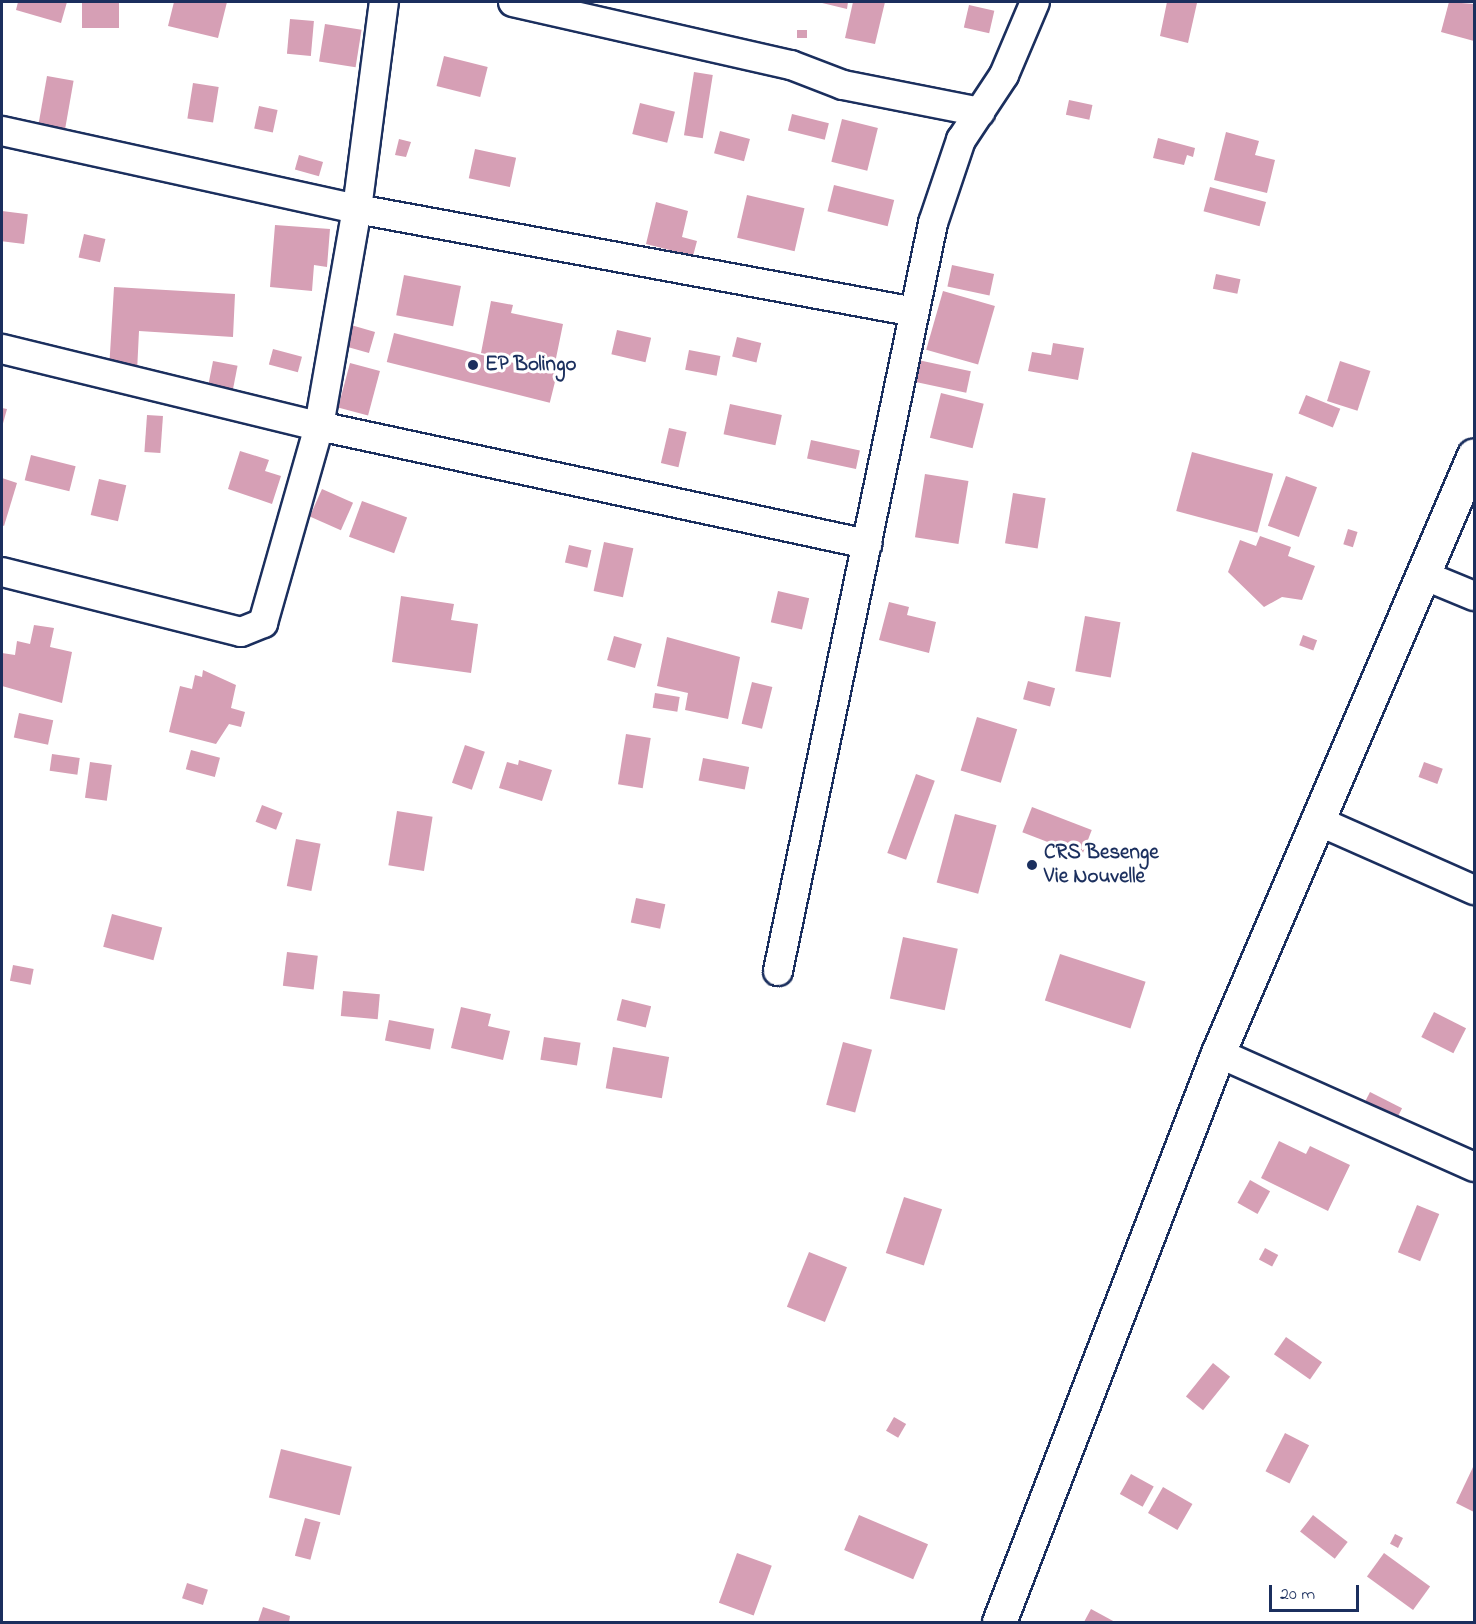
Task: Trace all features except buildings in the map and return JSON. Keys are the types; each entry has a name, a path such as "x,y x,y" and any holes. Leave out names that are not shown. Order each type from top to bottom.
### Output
{"street":[{"path":"2,572 241,632 263,623 319,426 357,209 384,2"},
{"path":"513,2 791,65 843,85 980,112"},
{"path":"778,971 933,223 961,140 1004,75 1035,2"},
{"path":"2,131 357,209 915,312"},
{"path":"2,349 319,426 867,544"},
{"path":"999,1623 1218,1053 1474,455"},
{"path":"1424,575 1474,596"},
{"path":"1316,820 1474,890"},
{"path":"1218,1053 1474,1167"}],"place":[{"name":"EP Bolingo","path":"473,365"},
{"name":"CRS Besenge Vie Nouvelle","path":"1032,865"}]}
